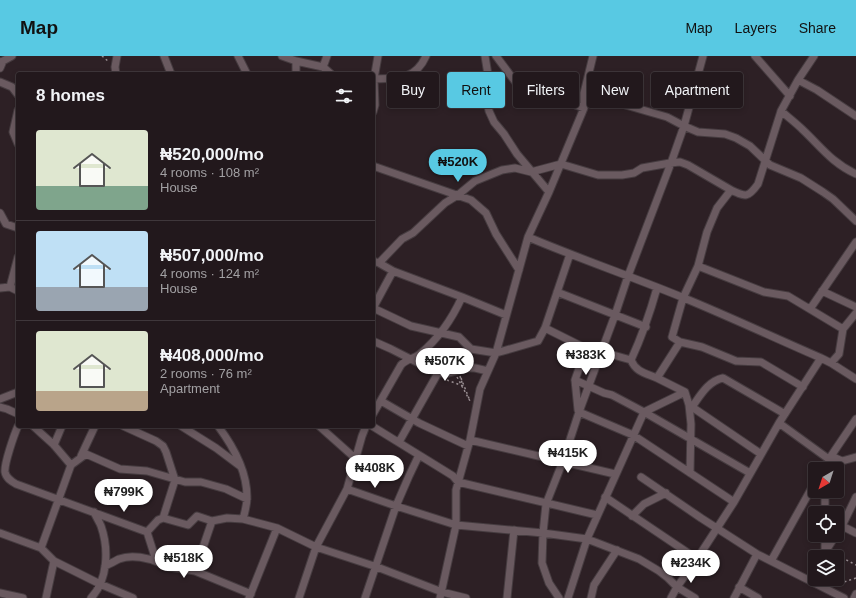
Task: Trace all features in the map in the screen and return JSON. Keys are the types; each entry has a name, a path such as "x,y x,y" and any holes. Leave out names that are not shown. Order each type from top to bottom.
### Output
{"street":[{"path":"1,63 12,56"},
{"path":"116,72 117,56"},
{"path":"164,56 170,72"},
{"path":"238,56 246,72"},
{"path":"282,56 327,72 327,56"},
{"path":"375,72 378,56"},
{"path":"375,79 408,76 422,64 426,56"},
{"path":"485,56 488,69 489,89 487,101 489,111 494,122 531,172 549,192"},
{"path":"496,56 517,84 584,108"},
{"path":"441,595 456,525 456,490 469,443 480,389 496,353 528,237 549,192 584,108 584,93 593,56"},
{"path":"560,598 549,583 542,563 546,504 563,461 578,412 684,126 703,56"},
{"path":"755,56 790,96"},
{"path":"506,315 393,271 376,262 402,239 413,233 445,203 458,195 475,181 502,170 515,168 531,172 561,164 598,175 622,175 634,173 642,168 680,162 727,186 731,190 748,196 758,184 781,111 798,80 814,56"},
{"path":"296,61 296,72"},
{"path":"798,80 817,90 856,116"},
{"path":"0,82 12,87 16,91"},
{"path":"584,93 667,117 698,132 725,134 736,138 750,146 766,162 776,168 801,178 823,192 833,199 856,221"},
{"path":"781,111 804,130 830,158 847,170 856,174"},
{"path":"16,117 12,132 16,140"},
{"path":"375,167 471,200 486,213 498,238 519,270"},
{"path":"731,190 717,208 707,232 698,266 683,298 672,337 680,342 706,349 736,361 761,362 802,387"},
{"path":"0,213 6,224 16,227"},
{"path":"528,237 683,298 821,358 856,379"},
{"path":"810,309 856,242"},
{"path":"375,309 410,326 422,330 442,332 459,338 471,349 496,353 538,341 545,328 570,254"},
{"path":"10,287 16,264"},
{"path":"698,266 764,292 788,296 843,330"},
{"path":"375,304 393,271"},
{"path":"0,288 10,287 16,290"},
{"path":"657,288 648,314 646,327 631,360 634,367 642,372 685,392 690,406 692,439 690,473"},
{"path":"822,291 856,307"},
{"path":"557,292 646,327"},
{"path":"375,411 401,365 404,362 420,355 442,332 462,297"},
{"path":"831,363 839,354 843,330 854,318"},
{"path":"545,328 581,346 631,360"},
{"path":"375,342 438,373 449,373 467,368 488,371"},
{"path":"657,378 680,342"},
{"path":"578,412 575,380 584,354 581,346"},
{"path":"672,598 677,587 734,502 779,423 821,358"},
{"path":"399,442 438,373"},
{"path":"690,406 707,386 717,379 723,378 785,414"},
{"path":"575,380 612,395 644,412 750,474"},
{"path":"568,598 587,539 644,412 685,392"},
{"path":"0,399 16,393"},
{"path":"381,401 411,419 469,443 563,461 615,474"},
{"path":"690,406 761,454"},
{"path":"0,407 16,413"},
{"path":"578,412 633,435 734,502"},
{"path":"830,462 856,419"},
{"path":"779,423 831,458 842,461 856,457"},
{"path":"17,428 12,442 5,472 9,480 57,500 148,532"},
{"path":"35,428 54,445 70,465"},
{"path":"54,445 61,428"},
{"path":"81,456 93,428"},
{"path":"127,428 156,441 166,452 175,480 163,518"},
{"path":"185,428 240,466"},
{"path":"220,428 228,439 240,466 246,489 247,499 243,519"},
{"path":"321,428 356,459"},
{"path":"299,598 316,546 348,489 365,428"},
{"path":"375,428 453,476 458,482 597,515"},
{"path":"41,548 70,465 86,454 120,469 147,471 186,482 201,482 226,489 247,499"},
{"path":"365,598 396,506 408,476 419,455"},
{"path":"641,476 716,528 757,554 844,598"},
{"path":"348,489 456,525 543,533 587,539 639,559 659,571 677,587 695,598"},
{"path":"632,516 644,504 666,493"},
{"path":"771,561 808,495"},
{"path":"605,497 696,559"},
{"path":"844,522 856,497"},
{"path":"91,598 100,584 105,566 105,545 101,526 94,512"},
{"path":"148,532 158,520 163,518 188,525 196,516 212,521 227,518 243,519 277,528 316,546 376,566 441,595 466,598"},
{"path":"195,571 212,521"},
{"path":"844,527 856,533"},
{"path":"105,566 118,559 129,557 146,558 169,567 195,571 250,596 277,528"},
{"path":"506,598 514,530"},
{"path":"148,532 154,554 160,563"},
{"path":"0,533 41,548 54,561 100,584 133,598"},
{"path":"591,598 594,586 617,550"},
{"path":"734,598 757,554"},
{"path":"46,598 54,561"},
{"path":"739,587 758,598"},
{"path":"0,593 24,598"},
{"path":"854,598 856,594"}],"path":[{"path":"458,371 463,383 470,401 463,386 458,371"},
{"path":"844,560 856,565"},
{"path":"825,588 856,578"}]}
